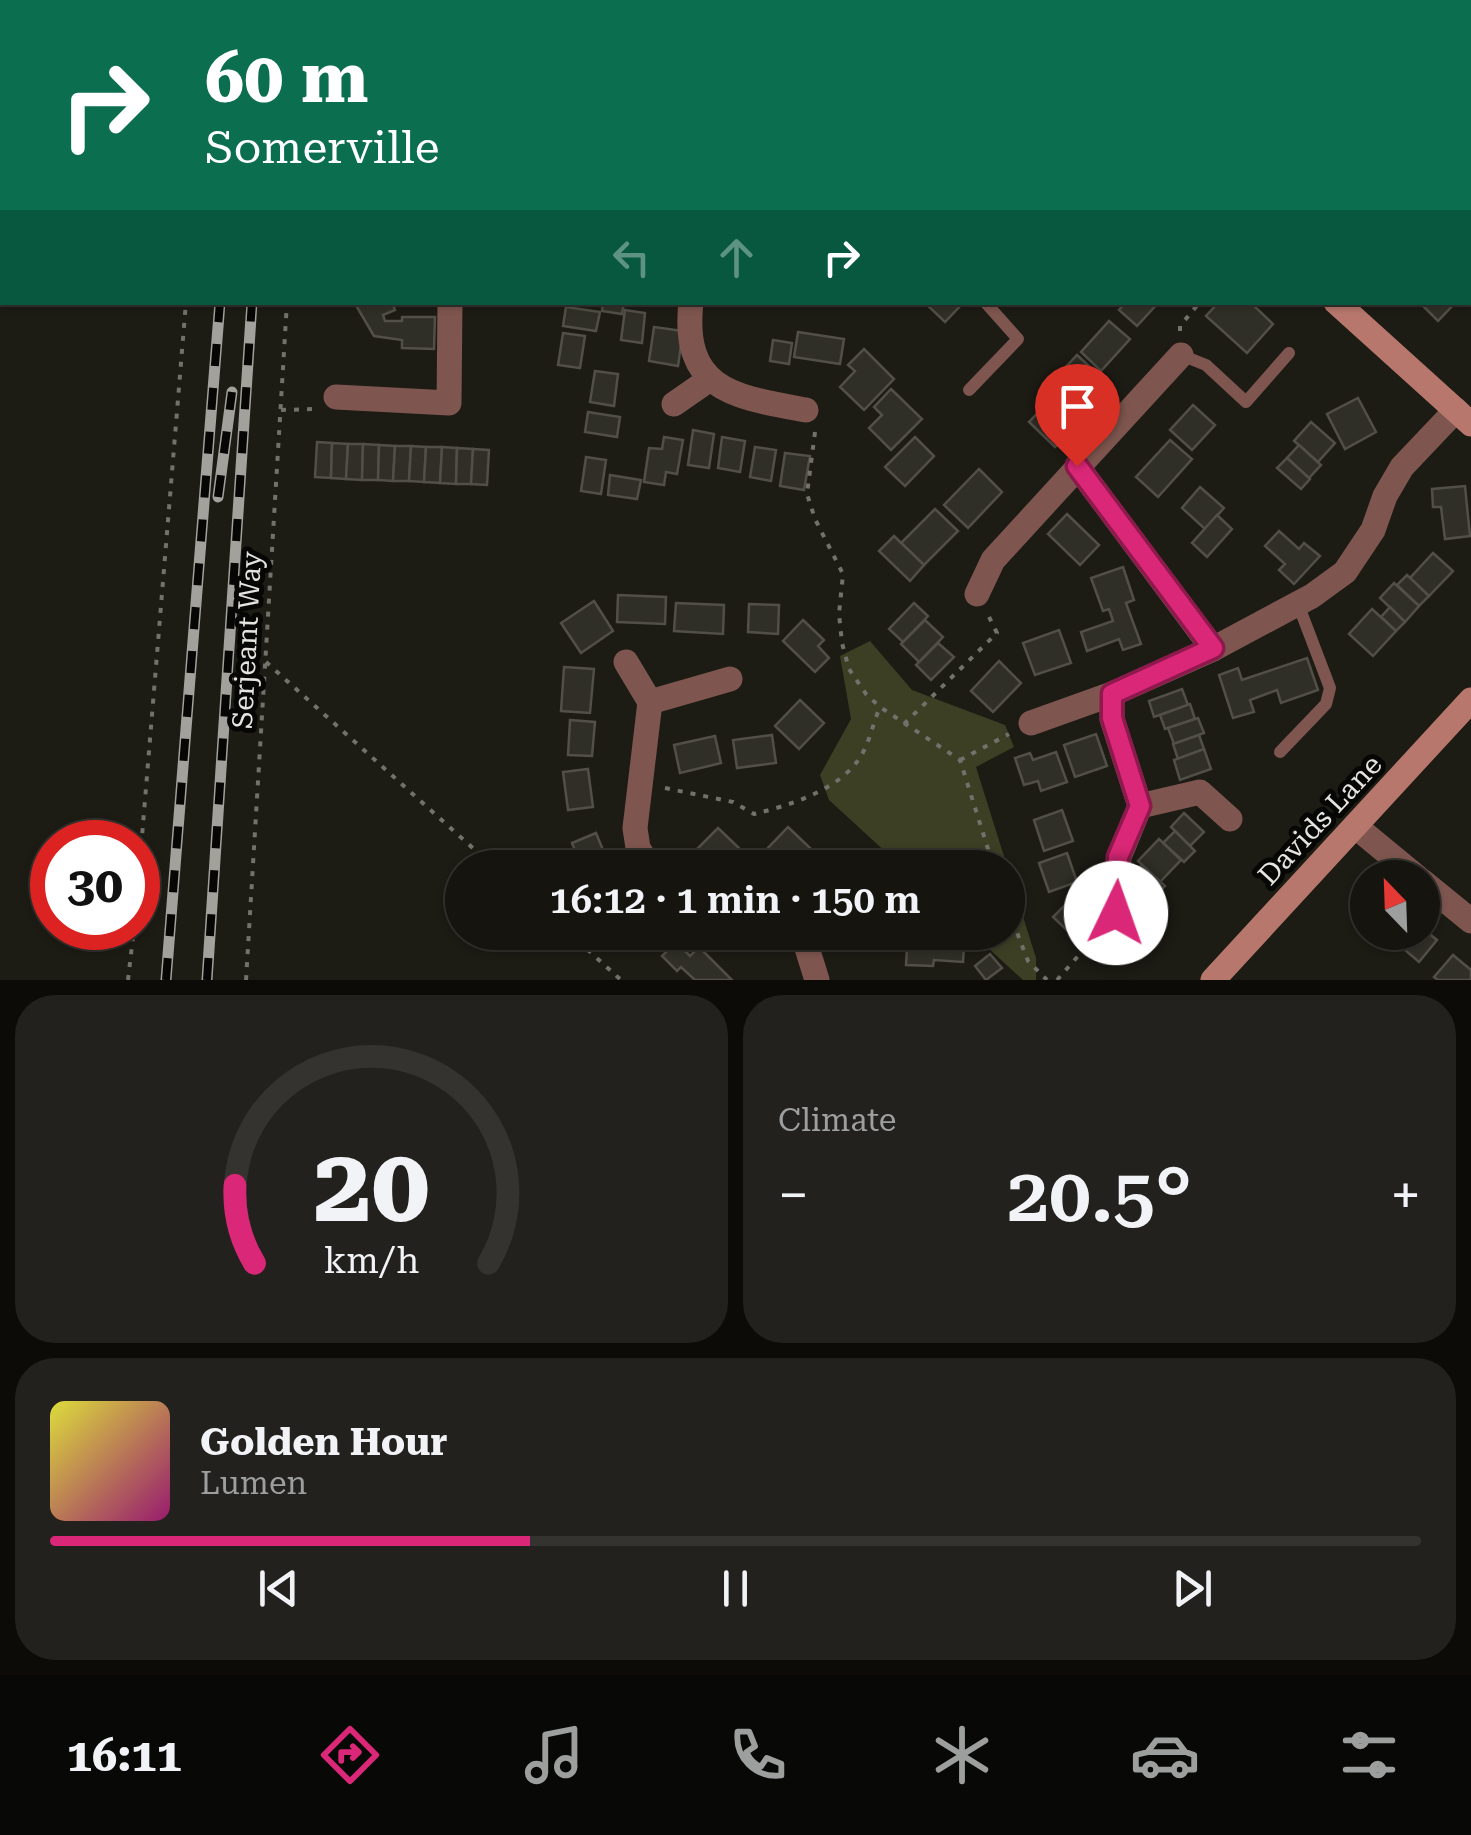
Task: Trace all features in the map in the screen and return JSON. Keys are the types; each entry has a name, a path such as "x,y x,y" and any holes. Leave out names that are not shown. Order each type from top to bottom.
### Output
{"street":[{"path":"336,397 449,403 450,305"},
{"path":"691,305 693,353 710,379 740,398 806,410"},
{"path":"1030,723 1112,694 1213,648 1298,604 1345,572 1372,530 1402,467 1464,417 1339,305"},
{"path":"977,594 993,560 1181,355"},
{"path":"674,404 710,379"},
{"path":"1077,466 1213,648"},
{"path":"626,662 650,702 635,828 639,850"},
{"path":"650,702 730,679"},
{"path":"1112,694 1112,718 1140,806 1118,857 1116,913"},
{"name":"Davids Lane","path":"1212,980 1471,700"},
{"path":"1140,806 1200,792 1230,819"},
{"path":"1355,826 1396,860"},
{"path":"1440,896 1471,921"},
{"path":"808,950 817,980"}],"lane":[{"path":"970,390 1018,339 987,305"},
{"path":"1181,355 1206,365 1246,402 1289,353"},
{"path":"1280,752 1326,704 1330,688 1298,604"}],"path":[{"path":"143,820 186,305"},
{"name":"Serjeant Way","path":"246,980 288,305"},
{"path":"1181,355 1180,326 1198,305"},
{"path":"281,410 321,409 336,397"},
{"path":"806,410 815,427 807,494 843,574 839,614 849,669 880,707 960,760 988,850"},
{"path":"904,724 997,633 977,594"},
{"path":"266,662 476,850"},
{"path":"641,783 733,802 754,814 789,806 840,779 860,758 880,707"},
{"path":"960,760 1030,723"},
{"path":"1057,980 1116,913"},
{"path":"128,980 131,950"},
{"path":"588,950 621,980"},
{"path":"1023,950 1028,962 1047,980"}],"green space":[{"path":"870,641 912,690 1005,725 1014,747 976,767 1002,850 883,850 829,800 820,775 851,719 840,656"},
{"path":"1025,923 1036,958 1036,980 1023,980 990,950 1025,950"}],"building":[{"path":"356,305 393,305 395,310 383,315 385,321 435,317 434,349 402,348 402,340 374,336"},
{"path":"603,305 624,305 622,314 602,311"},
{"path":"927,305 961,305 945,322"},
{"path":"1123,305 1156,305 1137,326 1119,310"},
{"path":"1216,305 1253,305 1273,324 1247,353 1206,316"},
{"path":"1422,305 1453,305 1438,321"},
{"path":"566,307 600,312 596,331 563,326"},
{"path":"625,310 645,313 642,343 621,340"},
{"path":"1109,321 1130,339 1101,371 1081,352"},
{"path":"654,327 683,331 678,366 649,361"},
{"path":"798,332 844,339 840,364 794,357"},
{"path":"563,333 585,336 580,368 558,365"},
{"path":"773,340 792,343 789,364 770,361"},
{"path":"864,349 894,379 864,410 840,387 855,371 848,365"},
{"path":"1077,355 1101,377 1087,393 1062,371"},
{"path":"595,371 618,374 614,406 590,402"},
{"path":"891,389 922,419 891,450 869,428 882,415 874,407"},
{"path":"1054,396 1080,421 1055,447 1029,422"},
{"path":"1358,398 1376,432 1345,449 1327,414"},
{"path":"1193,405 1215,425 1192,450 1170,430"},
{"path":"588,412 620,417 617,437 585,432"},
{"path":"1311,422 1335,443 1318,462 1294,441"},
{"path":"693,430 714,434 709,468 688,465"},
{"path":"664,437 683,440 677,474 666,472 664,485 644,482 649,448 662,449"},
{"path":"722,437 745,441 740,472 718,468"},
{"path":"915,437 934,456 905,486 885,467"},
{"path":"1170,440 1192,459 1158,497 1136,477"},
{"path":"317,442 332,443 331,478 315,477"},
{"path":"332,443 348,444 346,479 331,478"},
{"path":"348,444 363,444 362,480 346,479"},
{"path":"363,444 379,445 378,480 362,480"},
{"path":"379,445 395,446 393,481 378,480"},
{"path":"1299,445 1321,465 1309,478 1287,458"},
{"path":"395,446 411,446 409,481 393,481"},
{"path":"411,446 426,447 424,482 409,481"},
{"path":"426,447 442,447 440,483 424,482"},
{"path":"442,447 457,448 456,484 440,483"},
{"path":"755,447 776,450 771,481 750,477"},
{"path":"457,448 473,449 471,484 456,484"},
{"path":"473,449 489,450 487,485 471,484"},
{"path":"785,453 810,456 804,490 780,486"},
{"path":"586,457 606,460 601,494 581,491"},
{"path":"1287,458 1310,479 1301,489 1277,468"},
{"path":"979,469 1002,492 968,528 944,505"},
{"path":"610,475 641,480 637,499 608,495"},
{"path":"1465,486 1470,536 1445,539 1441,507 1433,507 1432,489"},
{"path":"1200,487 1224,508 1205,529 1182,508"},
{"path":"935,509 958,531 924,565 901,543"},
{"path":"1067,514 1099,545 1080,565 1048,534"},
{"path":"1217,515 1232,529 1207,557 1192,543"},
{"path":"1279,531 1299,549 1304,543 1320,556 1294,584 1279,570 1285,564 1265,546"},
{"path":"894,536 924,565 910,581 879,551"},
{"path":"1433,553 1453,571 1429,596 1410,578"},
{"path":"1123,567 1134,600 1126,603 1141,644 1123,650 1119,639 1087,651 1081,632 1113,621 1109,609 1103,611 1091,578"},
{"path":"1407,575 1429,596 1419,606 1397,585"},
{"path":"1394,583 1419,606 1405,622 1380,598"},
{"path":"618,595 666,597 665,624 617,622"},
{"path":"594,601 613,631 581,653 561,623"},
{"path":"676,603 724,605 723,634 674,631"},
{"path":"914,603 928,616 903,642 889,629"},
{"path":"749,604 779,605 778,634 748,632"},
{"path":"1390,607 1405,622 1396,631 1381,617"},
{"path":"1372,609 1396,631 1373,656 1349,634"},
{"path":"803,620 824,640 818,646 829,658 815,672 783,641"},
{"path":"925,620 943,637 919,662 901,644"},
{"path":"1059,630 1071,663 1035,675 1023,643"},
{"path":"938,643 954,657 931,680 916,665"},
{"path":"1307,658 1318,690 1281,703 1277,690 1250,700 1254,712 1233,718 1219,675 1238,668 1242,680"},
{"path":"999,661 1021,683 993,712 971,691"},
{"path":"564,667 594,669 590,713 561,711"},
{"path":"1182,689 1188,705 1154,717 1149,701"},
{"path":"800,700 824,723 799,749 775,726"},
{"path":"1190,704 1195,719 1165,729 1160,715"},
{"path":"1198,718 1204,733 1174,744 1168,728"},
{"path":"570,720 595,722 592,756 568,755"},
{"path":"1096,734 1107,766 1075,777 1064,745"},
{"path":"772,735 776,763 737,768 733,740"},
{"path":"1199,735 1204,749 1178,759 1173,744"},
{"path":"715,736 721,763 680,773 674,745"},
{"path":"1204,749 1211,769 1180,780 1174,760"},
{"path":"1056,752 1067,782 1041,791 1038,781 1024,785 1015,758 1030,753 1033,760"},
{"path":"588,769 593,807 568,810 563,772"},
{"path":"1062,810 1073,841 1044,851 1034,820"},
{"path":"1184,813 1204,832 1190,846 1171,827"},
{"path":"788,827 812,850 768,850"},
{"path":"718,828 739,848 737,850 696,850"},
{"path":"1175,831 1195,851 1184,862 1163,843"},
{"path":"596,833 603,850 575,850 572,843"},
{"path":"1159,839 1181,860 1160,882 1138,861"},
{"path":"1067,853 1077,882 1049,892 1039,863"},
{"path":"1142,865 1165,886 1152,899 1129,878"},
{"path":"1075,895 1098,916 1076,939 1053,917"},
{"path":"668,950 684,950 690,956 702,950 732,980 695,980 681,967 677,971 662,956"},
{"path":"907,950 964,950 963,962 934,960 933,966 906,965"},
{"path":"1405,950 1429,950 1419,962"},
{"path":"990,954 1002,968 986,980 975,966"},
{"path":"1453,955 1471,970 1471,980 1434,977"}],"railway":[{"path":"166,980 220,305"},
{"path":"207,980 252,305"},
{"path":"218,497 232,392"}],"route":[{"path":"1077,466 1213,648 1112,694 1112,718 1140,806 1118,857 1116,913"}]}
